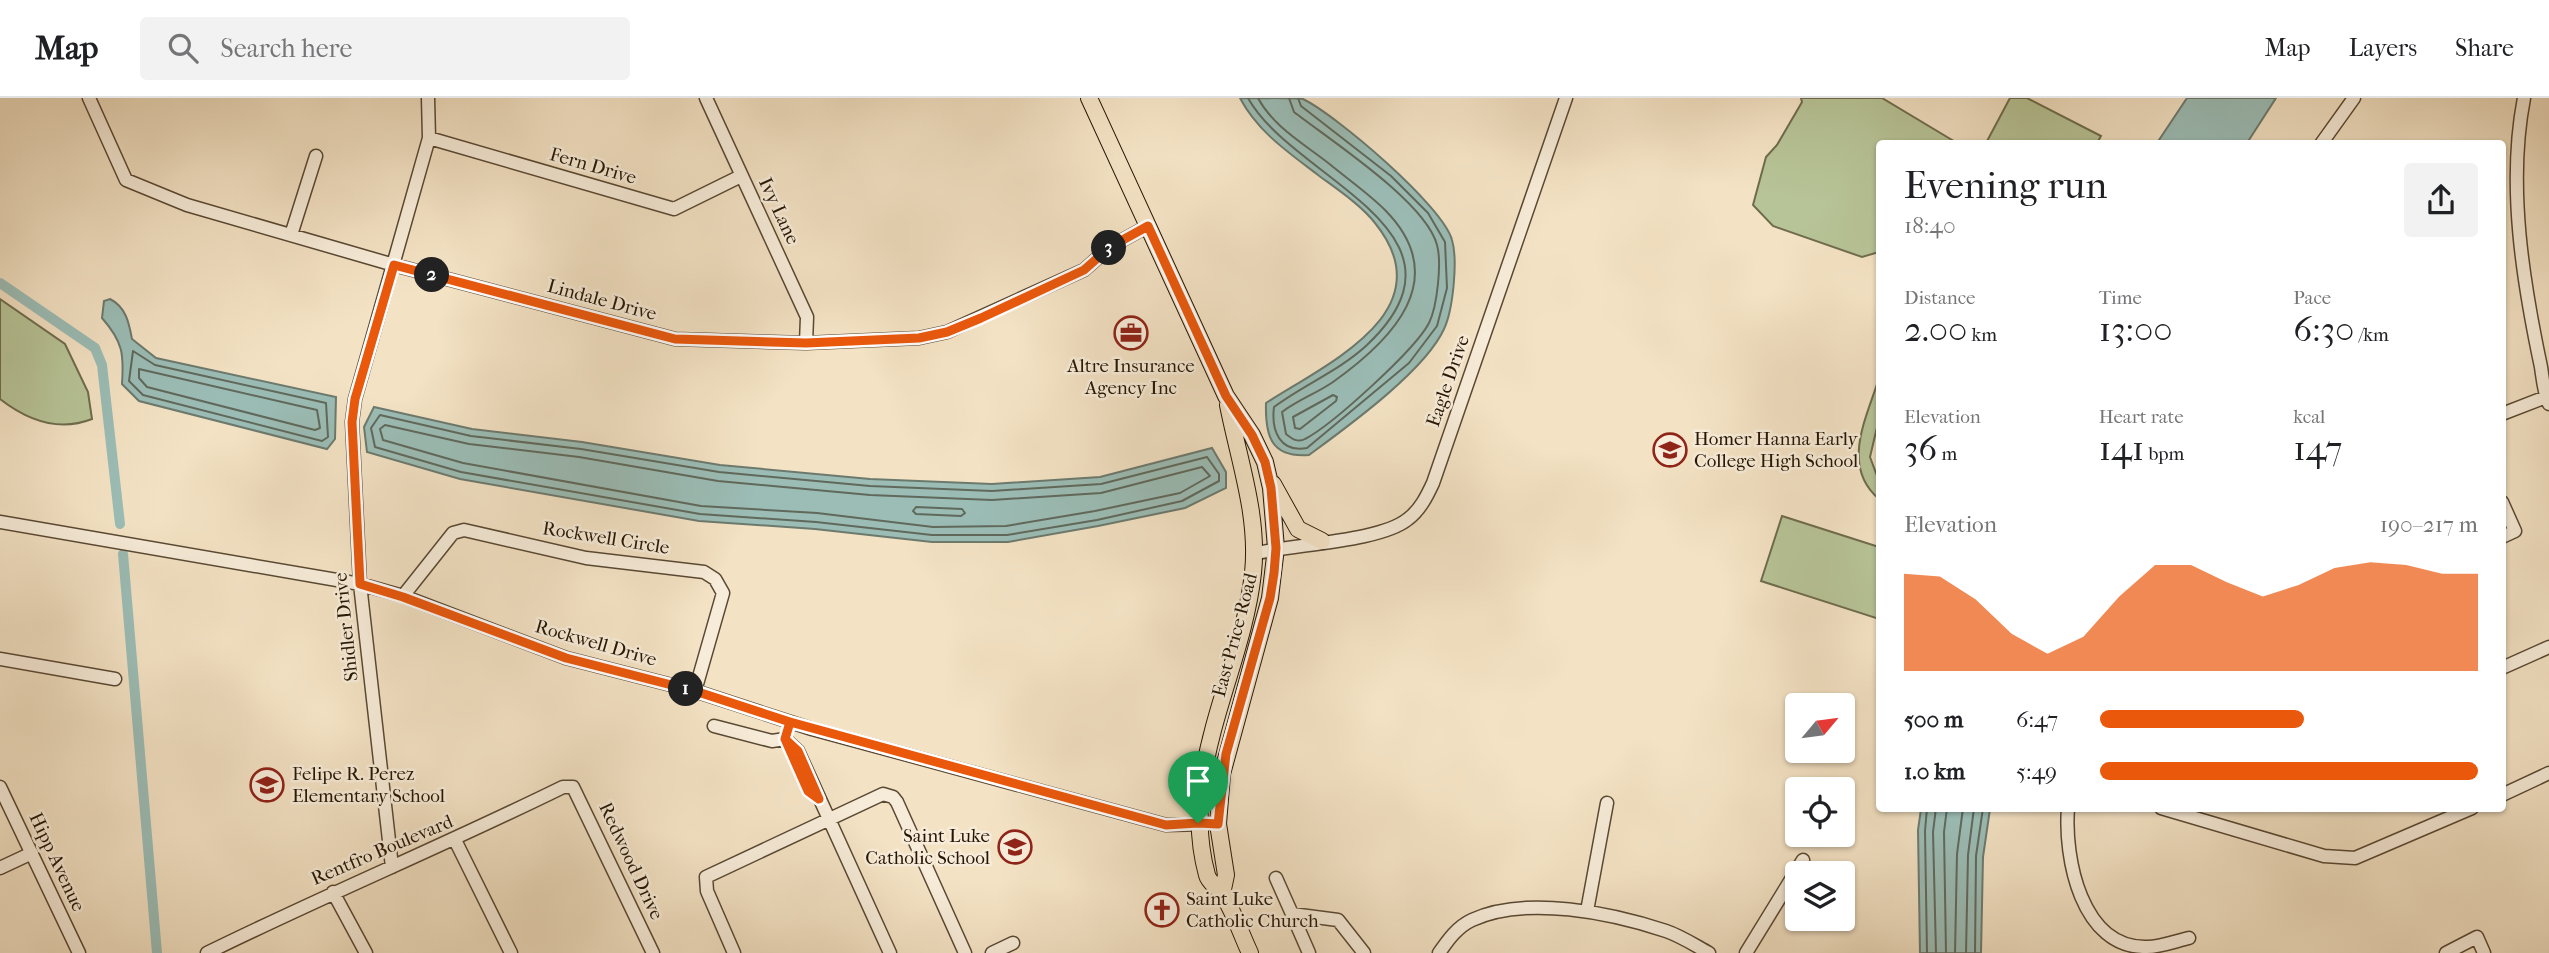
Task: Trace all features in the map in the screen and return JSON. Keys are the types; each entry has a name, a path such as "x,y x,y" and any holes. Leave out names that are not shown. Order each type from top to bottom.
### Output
{"main road":[{"name":"East Price Road","path":"1089,98 1226,396 1252,435 1268,475 1276,548 1270,598 1226,754 1218,824 1226,875 1222,894"},
{"name":"East Price Road","path":"1226,396 1248,493 1253,524 1253,554 1244,621 1206,757 1198,823 1208,879 1222,894 1250,953"},
{"path":"1268,475 1298,529 1322,541"}],"street":[{"name":"Lindale Drive","path":"89,98 126,180 187,205 394,265 675,339 806,343 919,338 947,332 1084,270 1110,247 1148,226"},
{"name":"Shidler Drive","path":"391,867 360,584 352,422 355,399 429,138 428,98"},
{"name":"Ivy Lane","path":"706,98 807,317 806,343"},
{"name":"Eagle Drive","path":"1253,554 1387,531 1408,519 1424,502 1433,484 1566,98"},
{"path":"2324,140 2354,98"},
{"path":"2506,413 2547,401 2530,323 2519,203 2524,98"},
{"name":"Fern Drive","path":"429,138 674,209 741,176"},
{"path":"291,235 316,156"},
{"path":"2506,511 2515,531 2506,535"},
{"name":"Rockwell Drive","path":"0,522 360,584 403,597 566,658 695,691 790,722 1166,825 1218,824"},
{"name":"Rockwell Circle","path":"403,597 453,533 464,530 586,558 704,572 715,579 723,593 695,691"},
{"path":"2506,666 2549,647"},
{"path":"0,659 115,679"},
{"path":"790,722 785,739 808,791 819,799 890,953"},
{"path":"714,726 772,741 785,739"},
{"path":"2506,793 2549,774"},
{"name":"Hipp Avenue","path":"0,787 79,953"},
{"name":"Rentfro Boulevard","path":"207,953 228,948 333,891 455,840 563,787 573,787"},
{"name":"Redwood Drive","path":"573,787 653,953"},
{"path":"734,953 706,891 706,877 883,794 893,797 965,953"},
{"path":"1587,911 1607,803"},
{"path":"2068,812 2066,839 2080,898 2117,947 2146,947 2189,938"},
{"path":"2180,812 2324,856 2356,858 2463,812"},
{"path":"455,840 511,953"},
{"path":"0,868 32,853"},
{"path":"1746,953 1803,860"},
{"path":"1276,878 1309,953"},
{"path":"333,891 366,953"},
{"path":"1439,953 1453,933 1472,920 1502,911 1587,911 1669,932 1709,953"},
{"path":"1292,914 1338,920 1364,953"},
{"path":"2446,953 2477,937 2484,953"},
{"path":"992,953 1013,943"}],"green space":[{"path":"1801,98 1882,98 1952,140 1876,140 1876,253 1862,257 1773,226 1753,205 1766,157 1777,145 1802,102"},
{"path":"2010,98 2027,98 2101,136 2099,140 1988,140"},
{"path":"0,299 65,344 88,392 92,419 68,424 44,422 21,413 0,399"},
{"path":"1876,387 1876,432 1870,457 1876,473 1876,496 1867,486 1861,472 1859,456 1863,425"},
{"path":"1782,516 1876,546 1876,618 1761,581"}],"water":[{"path":"1240,98 1303,99 1319,108 1410,185 1444,225 1454,249 1450,310 1444,329 1434,345 1384,397 1309,455 1296,455 1278,449 1269,435 1266,403 1346,352 1370,331 1388,308 1397,283 1393,254 1369,216 1274,141"},
{"path":"2187,98 2276,98 2249,140 2159,140"},
{"path":"110,299 123,311 132,339 156,358 336,397 335,439 327,449 139,401 122,384 121,349 102,318 104,301"},
{"path":"374,407 472,429 582,442 720,465 870,479 992,484 1100,477 1212,448 1226,472 1226,488 1185,508 1008,542 932,542 815,529 699,521 460,479 367,452 364,427"},
{"path":"1921,812 1990,812 1983,857 1981,953 1920,953 1918,830"}],"waterway":[{"path":"0,283 95,348 102,365 120,524"},
{"path":"123,554 157,953"}],"place":[{"name":"Altre Insurance Agency Inc","path":"1131,333"},
{"name":"Homer Hanna Early College High School","path":"1670,450"},
{"name":"Felipe R. Perez Elementary School","path":"267,785"},
{"name":"Saint Luke Catholic School","path":"1015,847"},
{"name":"Saint Luke Catholic Church","path":"1162,910"}],"route":[{"path":"1198,823 1166,825 790,722 785,739 798,751 819,799 808,791 785,739 790,722 695,691 566,658 403,597 360,584 354,511 352,422 355,399 394,265 675,339 806,343 919,338 947,332 981,318 1084,270 1110,247 1148,226 1226,396 1252,435 1265,462 1271,488 1276,548 1270,598 1226,754 1218,824 1198,823"}]}
